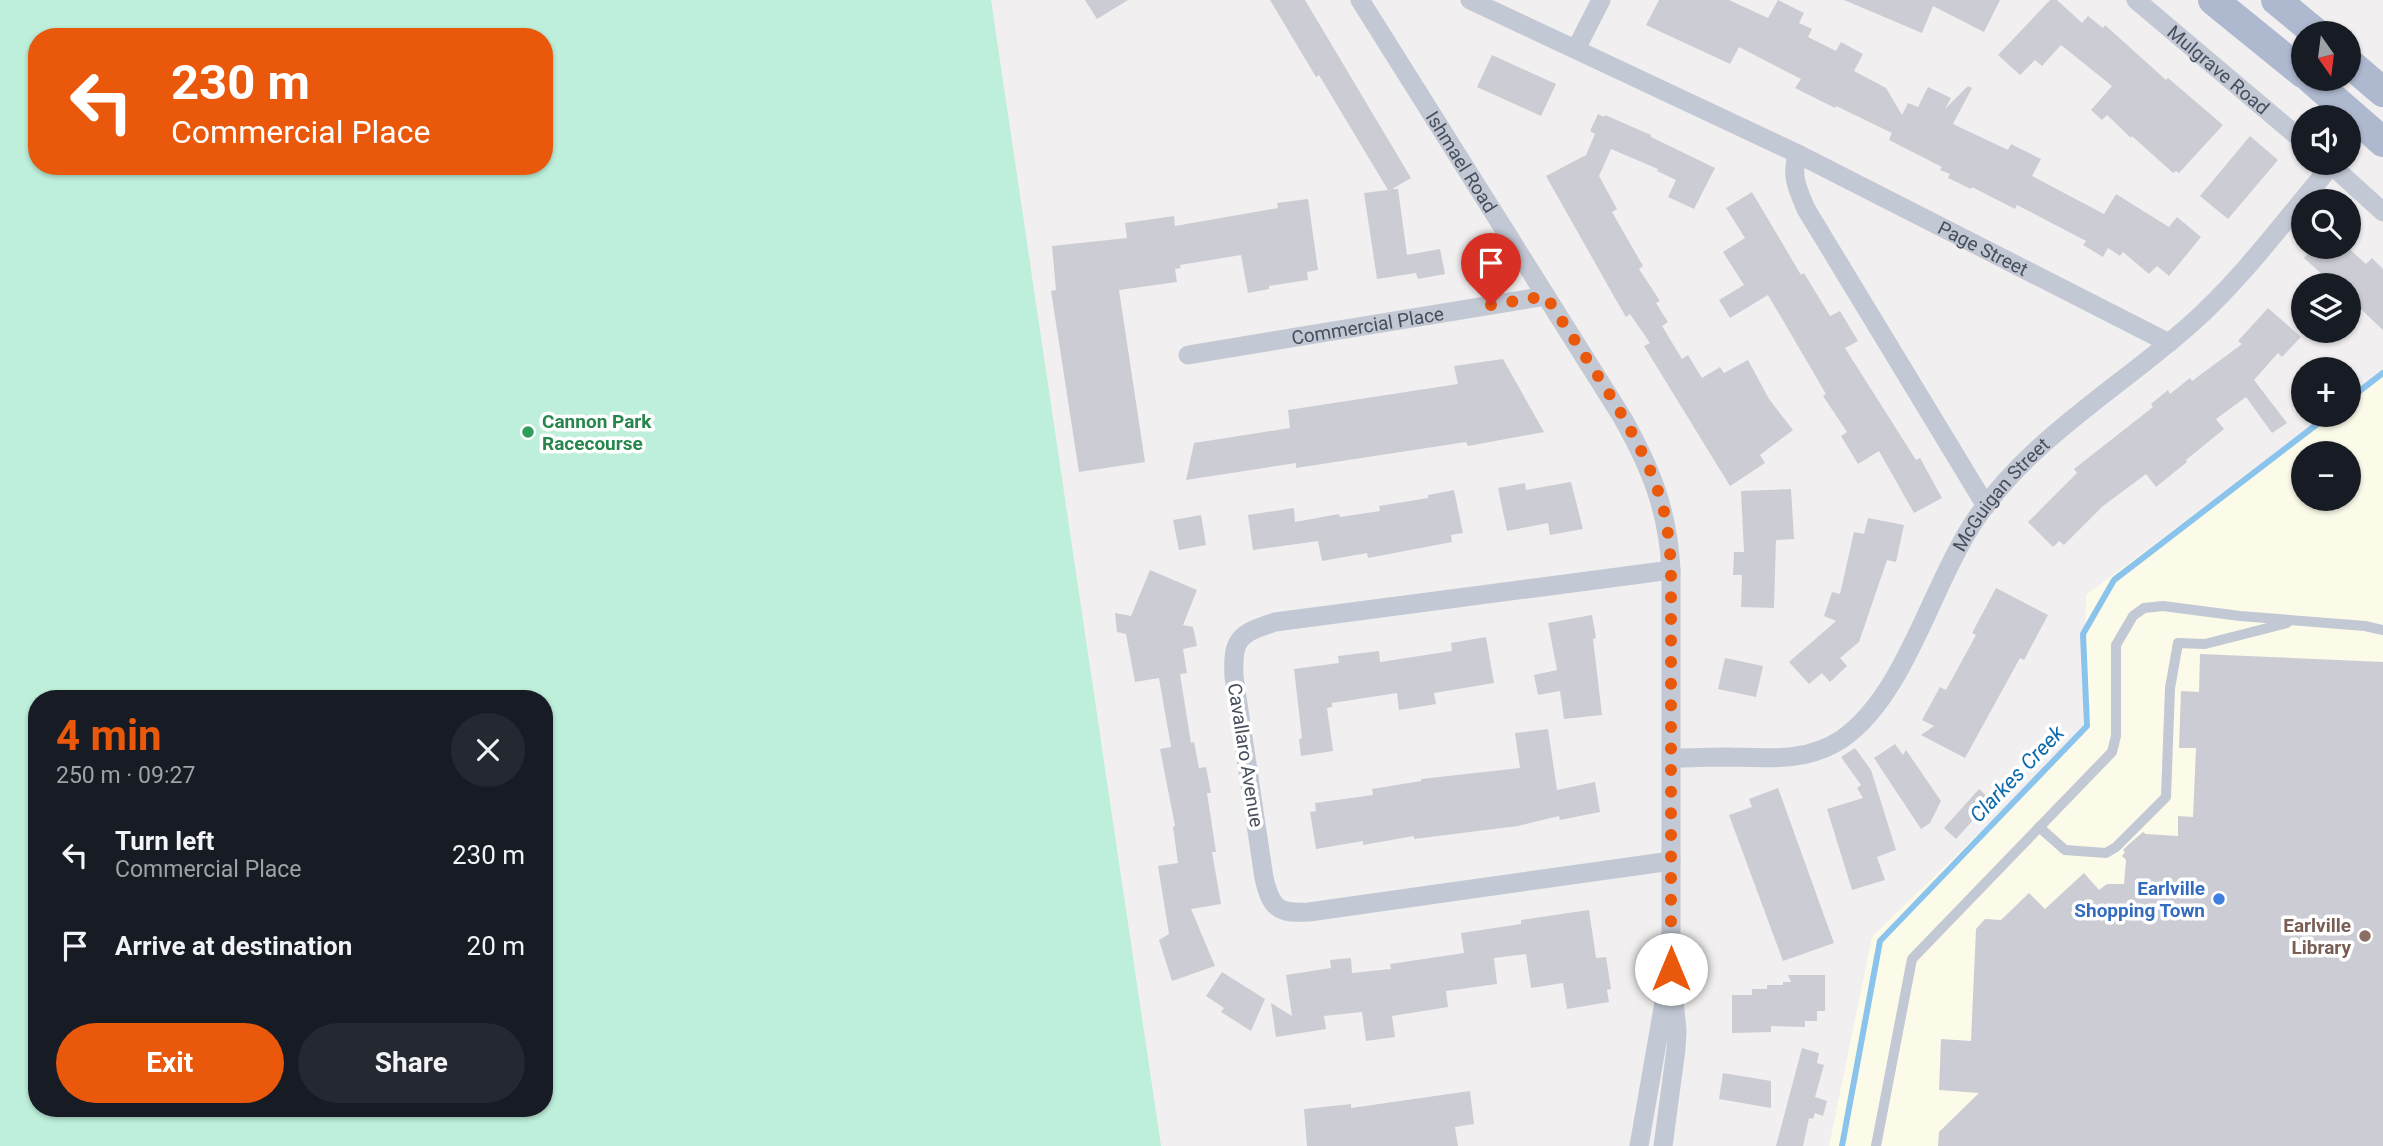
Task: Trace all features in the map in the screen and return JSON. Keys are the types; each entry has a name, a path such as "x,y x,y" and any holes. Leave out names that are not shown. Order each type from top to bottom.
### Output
{"main road":[{"path":"2213,0 2291,63"},
{"path":"2276,0 2301,21"},
{"path":"2361,73 2383,92"},
{"path":"2325,91 2383,142"}],"street":[{"name":"Ishmael Road","path":"1360,0 1622,417 1646,460 1663,509 1671,570 1671,969 1676,1022 1676,1049 1663,1146"},
{"name":"Page Street","path":"1470,0 1798,154 2169,343"},
{"path":"1576,49 1601,0"},
{"name":"Mulgrave Road","path":"2136,0 2291,131"},
{"path":"1798,154 1793,168 1796,185 1807,209 1986,506"},
{"name":"McGuigan Street","path":"1671,758 1788,759 1825,748 1860,726 1879,704 1969,529 2007,479 2054,435 2169,343 2227,289 2321,175"},
{"path":"2342,175 2383,212"},
{"name":"Commercial Place","path":"1188,355 1546,296"},
{"name":"Cavallaro Avenue","path":"1671,570 1275,622 1251,630 1237,642 1233,659 1264,878 1268,895 1275,907 1289,914 1671,861"},
{"name":"Ishmael Road","path":"1639,1146 1671,969"}],"lane":[{"path":"1876,1146 1912,959 2114,748 2116,645 2126,625 2137,612 2144,608 2163,606 2383,630"},
{"path":"2039,827 2064,850 2104,853 2111,851 2166,797 2171,688 2178,643 2204,643 2297,620"}],"shaded area":[{"path":"2383,373 2383,1146 1829,1146 1872,937 2083,732 2086,595 2291,442 2291,511 2361,511 2361,441 2292,441 2311,427 2361,427 2361,390"}],"green space":[{"name":"Cannon Park Racecourse","path":"0,0 991,0 1161,1146 0,1146"}],"building":[{"path":"1085,0 1128,0 1097,19"},
{"path":"1270,0 1305,0 1411,178 1392,189 1398,189 1407,255 1440,249 1445,274 1418,279 1416,273 1377,279 1364,193 1388,190"},
{"path":"1659,0 1729,0 1768,18 1778,0 1804,13 1799,23 1812,29 1808,37 1836,51 1841,42 1863,54 1854,71 1886,88 1902,115 1908,103 1918,107 1928,87 1951,98 1945,109 1968,86 1972,88 1953,124 2008,150 2011,144 2041,159 2032,176 2104,214 2116,194 2169,227 2177,217 2201,237 2169,276 2157,266 2149,274 2123,252 2120,256 2108,248 2103,257 2083,245 2086,241 2017,205 2015,209 1948,178 1950,174 1940,170 1942,167 1889,140 1892,133 1795,88 1801,79 1739,47 1730,64 1646,25"},
{"path":"1844,0 2000,0 1984,32 1933,6 1922,33"},
{"path":"2050,0 2057,0 2082,23 2088,16 2103,28 2105,25 2166,80 2168,78 2223,125 2179,173 2173,173 2107,115 2102,120 2091,110 2112,86 2061,45 2042,66 2035,60 2020,75 1998,55"},
{"path":"1492,55 1556,84 1541,116 1477,87"},
{"path":"1598,114 1651,135 1715,168 1694,209 1668,197 1676,180 1657,171 1658,169 1611,149 1599,176 1617,209 1612,212 1643,266 1639,269 1660,301 1656,303 1668,322 1662,326 1682,359 1688,355 1702,378 1720,367 1724,373 1748,360 1769,399 1793,430 1760,455 1765,463 1730,486 1644,346 1650,343 1630,314 1626,317 1546,176 1586,155 1595,134 1590,131"},
{"path":"2250,136 2278,160 2228,219 2200,196"},
{"path":"1752,192 1801,275 1804,273 1830,316 1840,311 1858,341 1845,348 1916,460 1920,458 1942,498 1914,513 1879,451 1858,464 1841,436 1847,432 1823,396 1826,394 1768,295 1730,318 1719,300 1744,285 1723,252 1745,238 1726,208"},
{"path":"1308,199 1318,270 1307,272 1308,280 1269,286 1269,289 1248,293 1241,255 1180,265 1181,268 1175,269 1177,282 1119,290 1145,462 1079,472 1051,291 1056,290 1052,246 1127,238 1125,223 1174,216 1175,226 1278,208 1277,203"},
{"path":"2372,258 2383,269 2383,330 2361,309 2361,273 2321,273 2305,259 2360,259 2366,264"},
{"path":"2268,308 2291,328 2291,343 2295,343 2282,357 2278,353 2254,380 2287,423 2272,433 2246,397 2216,419 2224,429 2186,460 2187,462 2156,487 2146,474 2103,506 2064,545 2059,541 2053,547 2028,522 2077,473 2074,469 2153,407 2151,404 2168,390 2170,394 2190,378 2192,381 2242,344 2238,341"},
{"path":"1503,359 1544,432 1468,446 1466,442 1296,468 1296,463 1186,480 1194,443 1290,428 1288,410 1458,384 1454,366"},
{"path":"1571,482 1583,529 1550,535 1548,523 1507,531 1498,488 1525,483 1526,490"},
{"path":"1791,489 1794,539 1776,540 1774,608 1741,607 1742,575 1733,575 1734,552 1744,552 1741,491"},
{"path":"1454,490 1463,533 1451,535 1452,542 1368,558 1367,553 1322,561 1318,541 1253,550 1248,515 1294,508 1295,522 1339,514 1340,517 1380,511 1379,506 1428,498 1428,495"},
{"path":"1201,515 1206,545 1179,550 1173,520"},
{"path":"1868,518 1904,525 1896,562 1887,560 1859,642 1840,658 1847,666 1830,682 1822,673 1809,684 1789,662 1836,621 1824,616 1832,592 1840,594 1854,532 1864,534"},
{"path":"1150,570 1197,590 1183,625 1193,627 1197,646 1183,649 1187,673 1180,674 1191,743 1194,742 1199,768 1206,767 1211,793 1207,793 1216,852 1212,852 1221,904 1191,909 1215,966 1172,981 1159,940 1169,934 1158,866 1178,863 1175,826 1160,749 1171,747 1159,678 1135,682 1126,634 1117,632 1115,613 1131,616"},
{"path":"1996,588 2048,615 2024,660 2020,658 1965,758 1921,735 1934,726 1922,720 1940,687 1946,690 1976,635 1972,633"},
{"path":"1592,615 1602,715 1564,719 1560,691 1538,695 1534,675 1557,670 1548,623"},
{"path":"1486,637 1494,683 1434,693 1436,704 1399,710 1397,693 1332,703 1332,707 1327,708 1333,751 1301,756 1299,739 1302,738 1294,669 1339,663 1338,656 1379,651 1380,662 1452,651 1451,643"},
{"name":"Earlville Shopping Town","path":"2200,654 2383,662 2383,1146 1938,1146 1939,1132 1979,1093 1939,1090 1941,1039 1971,1041 1976,929 1985,919 2001,920 2029,893 2045,909 2084,873 2099,890 2107,884 2124,884 2126,860 2122,856 2125,852 2123,850 2129,844 2143,832 2178,836 2178,816 2193,817 2196,748 2179,748 2181,691 2199,692"},
{"path":"1725,658 1763,666 1756,697 1718,689"},
{"path":"1548,729 1557,790 1595,782 1600,812 1560,820 1559,816 1518,826 1414,839 1414,836 1363,845 1363,841 1316,849 1310,812 1316,811 1315,803 1373,795 1372,789 1421,779 1520,768 1515,733"},
{"path":"1895,744 1903,755 1906,750 1941,801 1930,823 1921,829 1874,758"},
{"path":"1855,748 1871,770 1896,850 1877,857 1885,880 1852,890 1827,809 1863,798 1857,788 1861,785 1841,757"},
{"path":"1778,788 1834,943 1783,961 1729,815 1752,807 1749,799"},
{"path":"1979,789 1991,800 1956,839 1944,828"},
{"path":"1589,910 1596,958 1606,957 1611,989 1607,990 1609,1002 1567,1009 1563,983 1531,988 1526,954 1494,958 1497,984 1446,991 1448,1007 1392,1016 1395,1037 1366,1041 1362,1012 1324,1016 1326,1029 1276,1037 1271,1003 1292,1016 1286,975 1331,968 1330,960 1351,958 1352,973 1391,969 1390,964 1464,953 1461,933 1521,924 1521,920"},
{"path":"1222,972 1265,999 1251,1031 1221,1012 1224,1008 1206,996"},
{"path":"1788,975 1825,975 1825,1011 1817,1011 1817,1021 1805,1021 1805,1027 1771,1026 1771,1032 1732,1033 1732,995 1752,995 1752,989 1783,985 1783,982 1791,982"},
{"path":"1802,1048 1819,1053 1817,1063 1824,1065 1815,1097 1827,1101 1823,1116 1815,1113 1813,1119 1809,1118 1803,1146 1776,1146"},
{"path":"1723,1073 1771,1081 1771,1108 1719,1099"},
{"path":"1470,1091 1474,1124 1455,1127 1458,1146 1307,1146 1304,1109 1351,1104 1351,1108"}],"waterway":[{"name":"Clarkes Creek","path":"2361,390 2383,373"},
{"name":"Clarkes Creek","path":"1842,1146 1880,941 2087,726 2083,634 2114,580 2313,427"}],"place":[{"name":"Cannon Park Racecourse","path":"528,432"},
{"name":"Earlville Shopping Town","path":"2219,899"},
{"name":"Earlville Library","path":"2365,936"}],"route":[{"path":"1491,305 1546,296 1622,417 1646,460 1659,494 1671,556 1671,969"}]}
